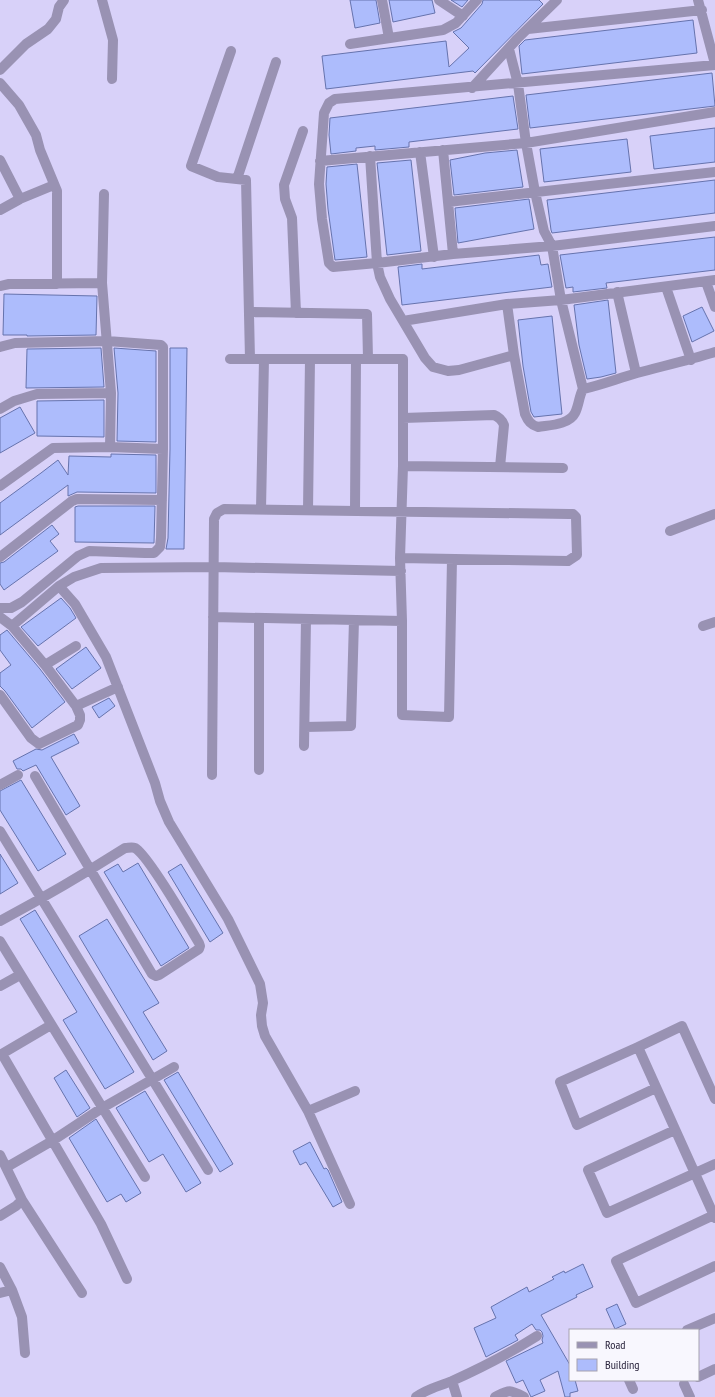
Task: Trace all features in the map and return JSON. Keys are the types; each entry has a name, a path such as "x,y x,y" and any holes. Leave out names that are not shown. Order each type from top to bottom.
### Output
{"street":[{"path":"0,70 26,44 48,29 56,19 59,7 64,0"},
{"path":"102,0 113,40 112,79"},
{"path":"382,0 389,38"},
{"path":"439,0 463,16"},
{"path":"350,44 443,30 456,24 478,0"},
{"path":"472,88 553,1"},
{"path":"528,29 700,5 715,61 518,84 335,100 329,103 324,113 319,184 322,219 329,263 333,267 377,263 453,254 552,246 715,226"},
{"path":"507,304 514,355 525,414 528,420 534,426 538,427 568,420 575,412 579,396 583,389 561,300 552,246 544,231 535,192 526,143 518,84 509,49"},
{"path":"231,51 191,166 218,177 246,180 250,359"},
{"path":"237,179 276,62"},
{"path":"0,83 19,105 36,135 40,150 57,191 57,284"},
{"path":"320,161 526,143 715,112"},
{"path":"296,313 292,218 286,199 284,185 303,131"},
{"path":"443,150 453,254"},
{"path":"420,152 434,257"},
{"path":"370,156 377,263 380,277 403,321 425,358 433,367 439,370 448,371 458,370 514,355"},
{"path":"0,160 20,199"},
{"path":"448,202 715,172"},
{"path":"0,210 20,199 54,184"},
{"path":"104,194 102,283 111,393 110,447"},
{"path":"403,321 507,304 561,300 710,281 715,308"},
{"path":"0,286 9,284 102,283"},
{"path":"666,287 691,360"},
{"path":"617,292 636,374"},
{"path":"249,312 367,314 368,359"},
{"path":"0,347 15,343 107,341 158,344 163,347 162,538 160,546 154,553 145,554 89,551 78,556 22,602 12,608 0,608"},
{"path":"583,389 691,360 715,352"},
{"path":"230,359 403,359 403,466 400,558 402,621 402,716 449,717 452,559"},
{"path":"261,509 264,359"},
{"path":"308,510 310,359"},
{"path":"355,510 356,359"},
{"path":"0,410 14,401 37,394 111,393"},
{"path":"403,418 494,415 498,417 502,420 504,426 500,467"},
{"path":"0,486 53,448 110,447 163,449"},
{"path":"403,466 563,468"},
{"path":"0,557 76,499 162,500"},
{"path":"212,775 214,519 217,513 224,509 355,510 573,514 576,517 577,552 575,558 568,561 400,558"},
{"path":"670,531 715,514"},
{"path":"12,626 59,586 74,577 101,568 214,567 400,571"},
{"path":"59,586 75,604 106,657 169,822 228,919 260,984 264,1002 261,1015 265,1036 308,1111 350,1204"},
{"path":"0,617 12,626 44,664 76,706 80,715 80,720 78,725 39,744 31,738 0,695"},
{"path":"214,617 402,621"},
{"path":"259,618 259,770"},
{"path":"304,746 306,619"},
{"path":"305,727 351,726 354,620"},
{"path":"703,626 715,622"},
{"path":"44,664 76,646"},
{"path":"76,706 118,687"},
{"path":"0,785 18,776"},
{"path":"0,921 41,899 90,870 125,848 134,848 147,862 200,946 199,949 159,975 156,976 152,974 90,870 35,776"},
{"path":"0,831 208,1170"},
{"path":"0,941 145,1177"},
{"path":"0,986 20,974"},
{"path":"52,1025 1,1054 101,1224 127,1279"},
{"path":"656,1088 577,1125 560,1082 682,1026 715,1099"},
{"path":"638,1047 714,1216 616,1261 636,1303 715,1266"},
{"path":"7,1167 52,1141 102,1108 152,1081 174,1067"},
{"path":"308,1111 355,1091"},
{"path":"675,1130 588,1170 607,1213 715,1164"},
{"path":"0,1155 22,1200 82,1293"},
{"path":"0,1216 16,1206 22,1200"},
{"path":"0,1267 12,1290 22,1316 25,1353"},
{"path":"0,1292 12,1290"},
{"path":"689,1329 715,1318"},
{"path":"416,1397 422,1392 452,1381 518,1348 537,1336"},
{"path":"699,1377 715,1369"},
{"path":"452,1381 457,1397"},
{"path":"686,1381 690,1397"},
{"path":"495,1397 507,1391 514,1392 524,1397"}],"building":[{"path":"350,0 376,0 380,23 355,28"},
{"path":"389,0 432,0 435,13 393,22"},
{"path":"451,0 468,0 462,7"},
{"path":"483,0 539,0 543,4 475,73 473,71 326,89 322,56 446,41 449,67 469,48 453,32 461,28 482,4"},
{"path":"693,20 697,53 522,74 519,46 525,40"},
{"path":"712,73 715,106 530,128 526,95"},
{"path":"513,96 518,129 409,142 409,147 375,150 375,146 356,148 356,151 331,154 329,135 330,118"},
{"path":"715,128 715,162 654,169 650,136"},
{"path":"627,139 631,172 544,182 540,149"},
{"path":"517,150 523,187 454,195 450,160 485,153"},
{"path":"411,160 421,251 387,255 377,163"},
{"path":"357,164 367,257 335,260 328,209 326,184 327,167"},
{"path":"715,180 715,213 552,233 551,230 547,200"},
{"path":"529,199 534,229 458,243 455,208"},
{"path":"715,237 715,270 606,283 607,288 573,292 573,287 566,288 560,255"},
{"path":"539,255 541,265 548,264 552,287 402,305 398,267 422,264 422,269"},
{"path":"4,294 97,296 96,335 3,335"},
{"path":"608,300 616,373 587,379 579,345 574,305"},
{"path":"702,307 714,331 692,342 683,316"},
{"path":"552,316 562,414 534,417 531,412 523,366 518,320"},
{"path":"101,348 104,387 26,388 27,349"},
{"path":"114,348 156,351 156,442 117,441 118,393"},
{"path":"170,348 187,348 184,549 166,549 168,538 170,449"},
{"path":"104,400 104,437 37,436 37,401"},
{"path":"20,407 35,433 0,453 0,418"},
{"path":"111,454 156,455 156,493 77,492 68,496 68,485 0,535 0,503 58,460 68,475 69,456 111,457"},
{"path":"155,506 154,543 75,542 75,507"},
{"path":"52,525 59,534 50,541 58,551 4,590 0,584 0,563 4,562"},
{"path":"61,598 76,618 38,646 21,627"},
{"path":"7,630 40,669 65,702 32,728 0,686 0,673 11,665 0,650 0,635"},
{"path":"86,647 101,668 72,689 56,669"},
{"path":"109,698 115,706 99,718 92,707"},
{"path":"74,734 79,743 51,757 80,806 66,815 36,765 23,771 21,769 17,769 13,761 36,749 42,750"},
{"path":"21,780 66,854 38,871 0,810 0,791"},
{"path":"0,854 18,883 0,894"},
{"path":"138,863 189,948 161,966 104,872 118,864 123,872"},
{"path":"181,864 223,933 210,942 168,872"},
{"path":"35,910 134,1072 105,1089 63,1020 77,1012 20,919"},
{"path":"107,919 159,1003 143,1012 167,1051 153,1060 79,936"},
{"path":"66,1070 90,1108 77,1117 54,1078"},
{"path":"178,1072 233,1164 220,1172 164,1080"},
{"path":"145,1091 201,1183 186,1192 163,1154 149,1162 116,1108"},
{"path":"96,1119 141,1193 126,1202 121,1194 107,1202 69,1138"},
{"path":"310,1142 324,1169 326,1168 328,1170 342,1202 333,1207 306,1162 300,1165 293,1151"},
{"path":"583,1264 593,1287 576,1295 577,1297 541,1315 569,1363 569,1381 575,1381 578,1391 570,1393 570,1397 565,1397 558,1371 540,1380 545,1391 531,1397 523,1380 516,1383 506,1361 543,1343 542,1332 540,1330 536,1330 532,1324 515,1335 518,1340 486,1357 474,1328 496,1318 491,1307 527,1287 529,1292 554,1279 552,1277 564,1271 565,1273"},
{"path":"617,1304 626,1324 615,1329 606,1309"}]}
